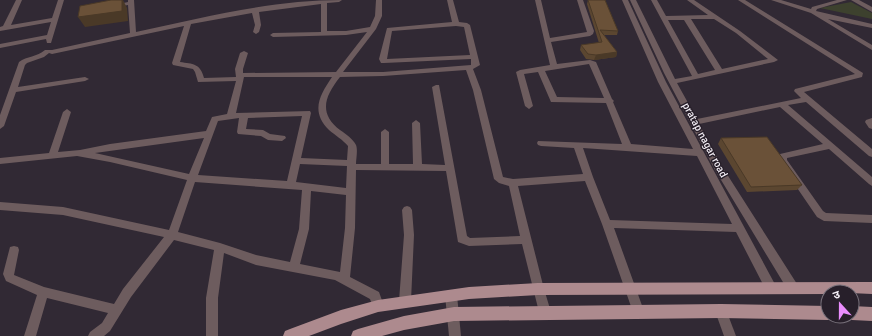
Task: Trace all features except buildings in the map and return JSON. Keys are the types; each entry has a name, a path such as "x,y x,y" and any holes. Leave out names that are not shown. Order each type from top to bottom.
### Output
{"main road":[{"path":"290,336 341,317 378,306 451,295 538,289 872,288"},
{"path":"358,336 404,323 454,314 638,311 820,313"},
{"path":"860,313 872,314"}],"street":[{"path":"3,28 18,0"},
{"path":"0,126 24,61 42,56 47,51 61,0"},
{"path":"47,51 52,52 132,33 296,2 324,2 339,0"},
{"path":"344,280 350,228 352,192 351,144 330,126 321,111 323,98 336,75 373,29 378,20 380,12 378,0"},
{"path":"450,0 456,24"},
{"path":"538,0 554,66"},
{"path":"548,40 590,34 592,30 580,0"},
{"name":"pratap nagar road","path":"625,0 662,82 771,288"},
{"path":"633,0 673,82 720,170 793,288"},
{"path":"654,0 696,77"},
{"path":"673,82 774,60 690,0"},
{"path":"741,0 860,74 798,91 872,154"},
{"path":"774,0 872,26"},
{"path":"788,0 813,10 872,48"},
{"path":"796,0 803,5"},
{"path":"813,10 844,0"},
{"path":"854,0 872,10"},
{"path":"103,8 131,1 132,33"},
{"path":"324,2 324,34"},
{"path":"255,10 258,25 256,32"},
{"path":"813,10 872,20"},
{"path":"665,18 687,19 715,17"},
{"path":"3,28 55,19"},
{"path":"687,19 720,72"},
{"path":"188,22 176,63 194,67 199,72 201,80 240,77 388,74 469,68 476,65 476,57 468,26 456,24 389,29 383,59 384,61 476,57"},
{"path":"274,35 351,33 373,29"},
{"path":"0,46 50,38"},
{"path":"230,116 240,77 239,69 244,53"},
{"path":"529,106 520,73 586,61 592,63 610,101 628,147"},
{"path":"469,68 477,90 499,179 513,183 588,177"},
{"path":"541,69 554,100 610,101"},
{"path":"13,90 84,79"},
{"path":"436,87 462,239 469,242 526,240"},
{"path":"694,122 807,99"},
{"path":"783,105 872,182"},
{"path":"52,156 67,112"},
{"path":"94,336 106,327 140,275 172,235 208,134 215,119 230,116 308,113 291,185"},
{"path":"244,116 240,132 264,133 268,137 282,138"},
{"path":"872,121 869,124 872,126"},
{"path":"416,123 418,168"},
{"path":"385,132 385,167"},
{"path":"0,161 76,153 208,134"},
{"path":"541,143 628,147 700,153"},
{"path":"578,145 588,177 607,224 638,311"},
{"path":"830,146 783,156 782,160 820,214 824,216 872,219"},
{"path":"76,153 110,159 192,178 291,185 352,192"},
{"path":"297,161 385,167 450,168"},
{"path":"513,183 538,289 545,312"},
{"path":"294,268 304,229 307,187"},
{"path":"0,206 63,211 220,247 256,260 337,276 375,296 378,306"},
{"path":"404,301 409,235 407,210"},
{"path":"607,224 739,228"},
{"path":"212,336 212,298 220,247"},
{"path":"14,250 8,274 10,278 43,292 117,310"},
{"path":"30,336 43,292"},
{"path":"451,295 455,336"},
{"path":"721,311 730,336"}],"green space":[{"path":"851,2 872,13 872,19 820,8"}]}
